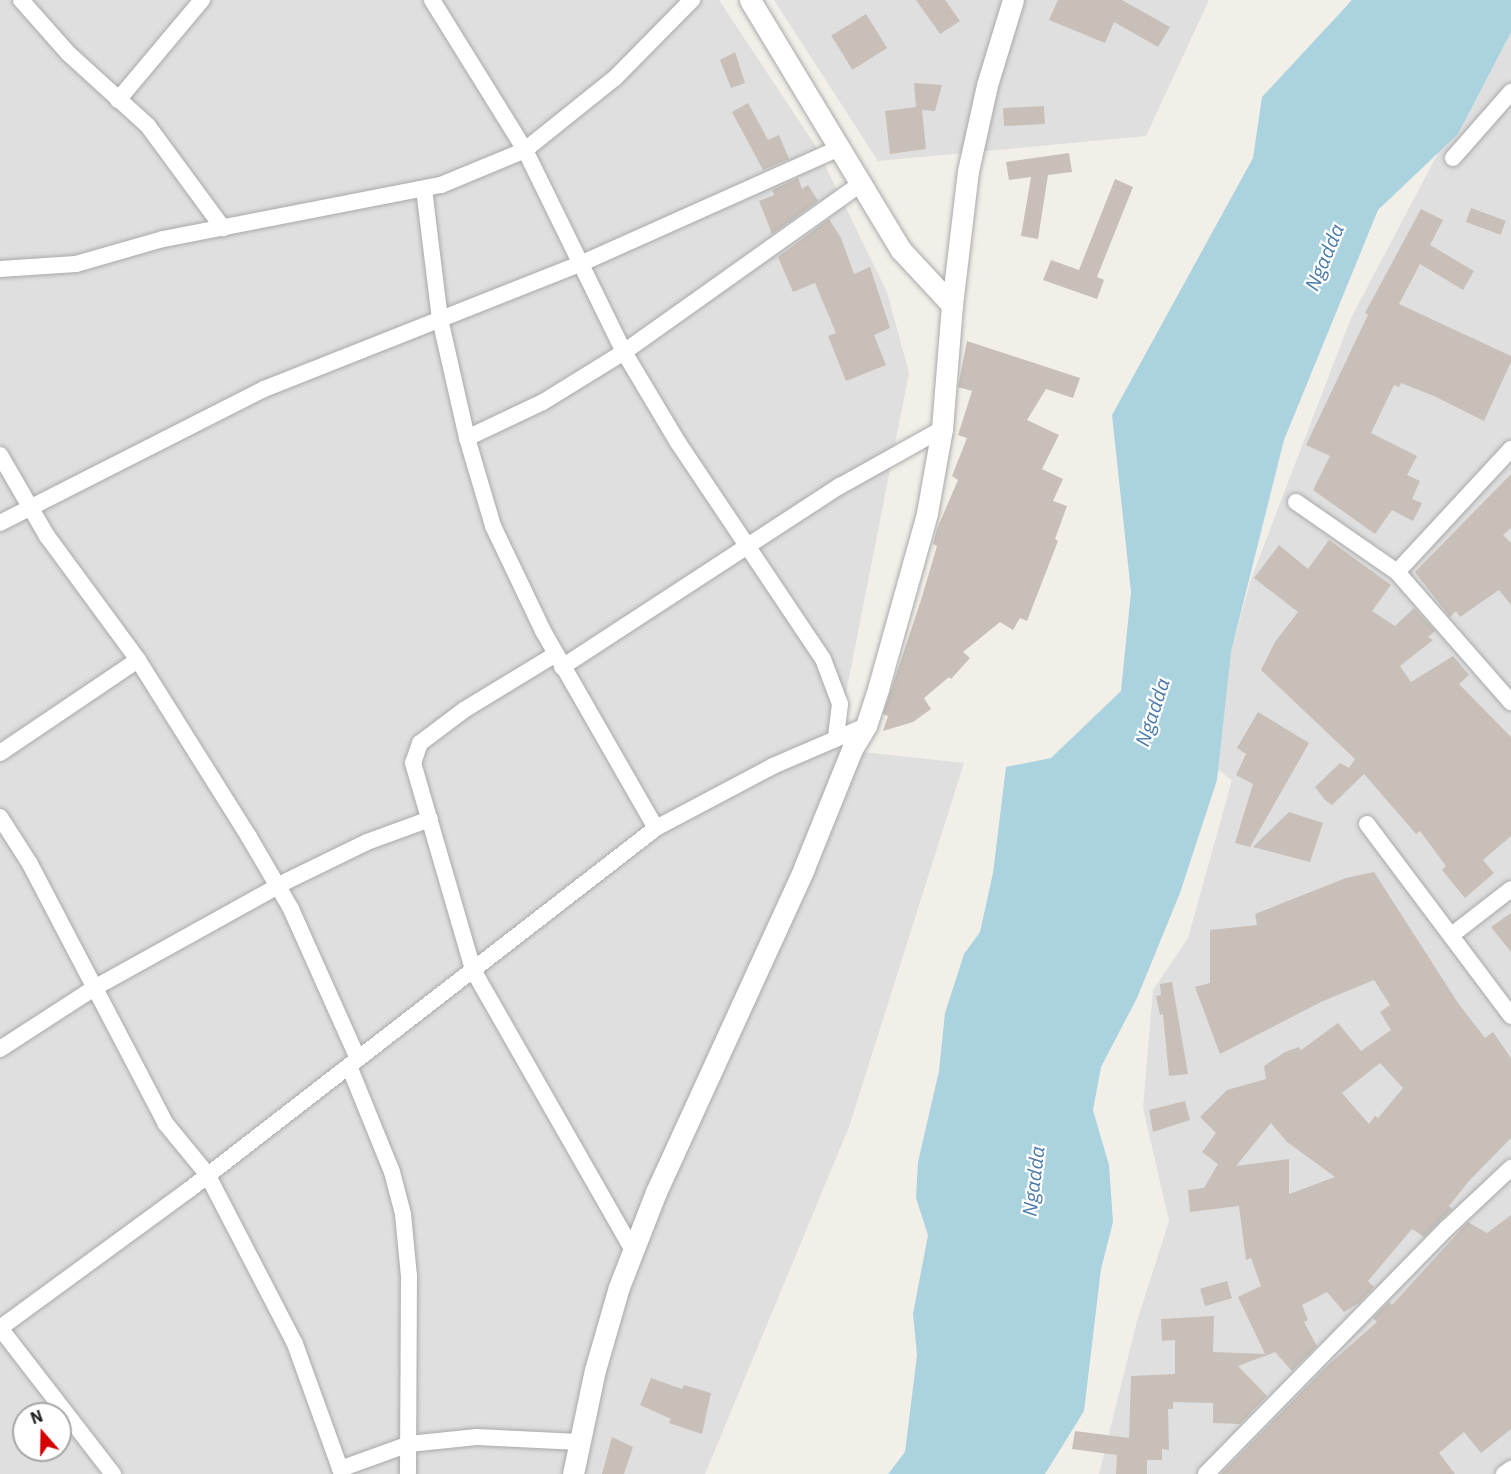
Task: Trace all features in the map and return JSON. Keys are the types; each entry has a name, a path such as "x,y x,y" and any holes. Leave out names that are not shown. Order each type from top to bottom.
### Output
{"street":[{"path":"21,0 69,54 148,126 223,228"},
{"path":"118,100 202,0"},
{"path":"432,0 525,150 624,352 745,546 823,659 840,704 836,739"},
{"path":"0,268 76,264 163,239 424,189 525,150 615,78 692,0"},
{"path":"750,0 863,182 901,249 952,305"},
{"path":"573,1474 595,1370 633,1250 804,868 852,749 866,726 927,513 942,429 952,305 968,171 987,85 1013,0"},
{"path":"1453,158 1511,92"},
{"path":"0,523 264,389 580,264 841,147"},
{"path":"466,438 543,402 624,352 863,182"},
{"path":"424,189 440,319 466,438 493,526 559,661 656,828"},
{"path":"633,1250 473,970 413,763 420,743 464,710 559,661 840,486 942,429"},
{"path":"1397,572 1511,449"},
{"path":"0,455 47,536 138,660 278,886 353,1063 392,1172 403,1215 409,1276 408,1474"},
{"path":"1296,502 1397,572 1511,702"},
{"path":"0,753 138,660"},
{"path":"113,1474 0,1328 353,1063 656,828 773,766 866,726"},
{"path":"0,817 96,987 166,1124 207,1174 295,1344 341,1471 374,1453 409,1444 477,1437 579,1442"},
{"path":"0,1049 96,987 278,886 367,842 430,819"},
{"path":"1367,824 1453,934 1511,1016"},
{"path":"1453,934 1511,889"},
{"path":"1206,1474 1446,1228 1511,1168"},
{"path":"1504,1474 1511,1470"}],"shaded area":[{"path":"0,0 719,0 815,145 887,292 909,373 835,749 964,763 849,1127 705,1474 0,1474"},
{"path":"774,0 1209,0 1146,136 878,161"},
{"path":"1511,15 1511,1474 1099,1474 1137,1321 1169,1221 1143,1108 1153,990 1188,938 1232,780 1214,767 1231,652 1251,579 1351,318"}],"water":[{"name":"Ngadda","path":"1352,0 1511,0 1511,32 1458,134 1378,210 1284,440 1231,652 1217,780 1180,893 1137,998 1101,1067 1093,1110 1109,1165 1113,1222 1101,1269 1084,1411 1045,1474 888,1474 905,1452 917,1355 913,1314 928,1235 916,1198 918,1162 939,1071 945,1013 964,954 980,932 993,873 1006,767 1051,758 1121,691 1131,592 1112,415 1253,158 1262,97"}],"building":[{"path":"916,0 945,0 960,21 940,34"},
{"path":"1058,0 1122,0 1170,27 1158,47 1114,22 1105,43 1049,20"},
{"path":"866,14 887,48 852,70 831,36"},
{"path":"735,52 745,83 731,88 720,60"},
{"path":"914,83 942,85 935,111 922,110 926,149 890,154 885,111 916,107"},
{"path":"748,103 768,140 779,135 789,159 763,170 732,112"},
{"path":"1044,106 1045,124 1004,126 1003,108"},
{"path":"1069,153 1072,172 1048,175 1038,239 1021,236 1031,177 1009,180 1006,162"},
{"path":"798,178 802,189 808,185 818,201 772,234 759,201 774,195 772,190"},
{"path":"1115,179 1133,187 1097,277 1104,280 1097,299 1043,280 1051,260 1079,270"},
{"path":"1471,208 1506,221 1501,235 1466,222"},
{"path":"1421,209 1443,220 1430,245 1474,271 1463,290 1420,264 1399,304 1511,356 1511,362 1484,421 1434,396 1401,383 1399,387 1394,385 1371,433 1417,456 1407,475 1420,481 1412,499 1422,503 1413,521 1392,510 1375,534 1313,490 1330,456 1306,445 1368,315 1365,313"},
{"path":"829,219 841,238 854,274 870,267 890,328 874,335 886,365 846,381 828,336 836,333 815,283 793,292 778,257"},
{"path":"967,341 1080,378 1073,398 1046,389 1027,420 1059,435 1042,469 1063,479 1053,501 1067,506 1055,539 1058,541 1027,621 1020,618 1013,630 1000,622 963,652 970,658 951,679 949,677 924,698 931,709 913,722 883,731 888,716 883,714 937,546 933,544 937,529 958,480 952,476 967,438 958,435 972,391 958,387"},
{"path":"1511,474 1511,528 1503,535 1511,543 1511,605 1499,590 1460,617 1456,611 1450,617 1415,572"},
{"path":"1329,540 1391,585 1372,611 1395,626 1414,608 1435,631 1428,637 1433,640 1400,666 1411,682 1453,656 1469,675 1459,684 1511,737 1511,836 1483,860 1494,873 1465,898 1442,870 1446,866 1420,831 1416,834 1364,774 1332,805 1325,800 1315,787 1340,763 1349,768 1355,759 1261,670 1275,642 1298,612 1254,578 1279,545 1308,569"},
{"path":"1258,712 1309,743 1250,847 1235,843 1253,784 1236,775 1246,754 1237,748"},
{"path":"1289,812 1323,823 1310,862 1253,847"},
{"path":"1374,872 1458,1003 1485,1038 1493,1032 1511,1058 1511,1138 1469,1181 1449,1206 1452,1209 1424,1237 1412,1229 1368,1281 1374,1287 1359,1303 1344,1312 1327,1292 1302,1305 1308,1320 1304,1322 1317,1346 1292,1371 1275,1352 1238,1366 1267,1396 1240,1424 1213,1423 1213,1403 1173,1402 1173,1409 1168,1409 1169,1450 1162,1449 1162,1460 1147,1460 1147,1474 1116,1474 1117,1455 1072,1449 1075,1431 1129,1438 1131,1376 1175,1374 1175,1340 1162,1341 1161,1319 1214,1316 1213,1352 1265,1354 1238,1297 1261,1286 1251,1258 1246,1260 1239,1206 1190,1212 1188,1190 1204,1188 1218,1164 1202,1152 1216,1133 1200,1117 1227,1090 1266,1079 1264,1066 1285,1052 1299,1047 1301,1050 1338,1023 1361,1051 1391,1030 1380,1012 1390,1005 1374,980 1321,1002 1220,1054 1195,987 1210,983 1210,930 1257,925 1255,914 1346,878","holes":["1380,1063 1403,1088 1378,1118 1375,1116 1369,1124 1342,1093","1271,1123 1287,1142 1335,1177 1289,1194 1289,1159 1236,1166"]},
{"path":"1511,913 1511,952 1491,927"},
{"path":"1172,982 1188,1074 1169,1076 1163,1014 1160,1015 1156,996 1161,995 1160,984"},
{"path":"1185,1101 1190,1120 1153,1132 1149,1110"},
{"path":"1511,1215 1511,1429 1481,1453 1464,1432 1439,1453 1455,1474 1221,1474 1327,1366 1377,1322 1373,1318 1389,1302 1392,1305 1468,1222 1487,1233"},
{"path":"1227,1281 1232,1298 1205,1306 1200,1289"},
{"path":"651,1378 682,1389 684,1385 711,1393 702,1434 669,1423 671,1419 640,1405"},
{"path":"612,1437 633,1447 624,1474 602,1474"}]}
